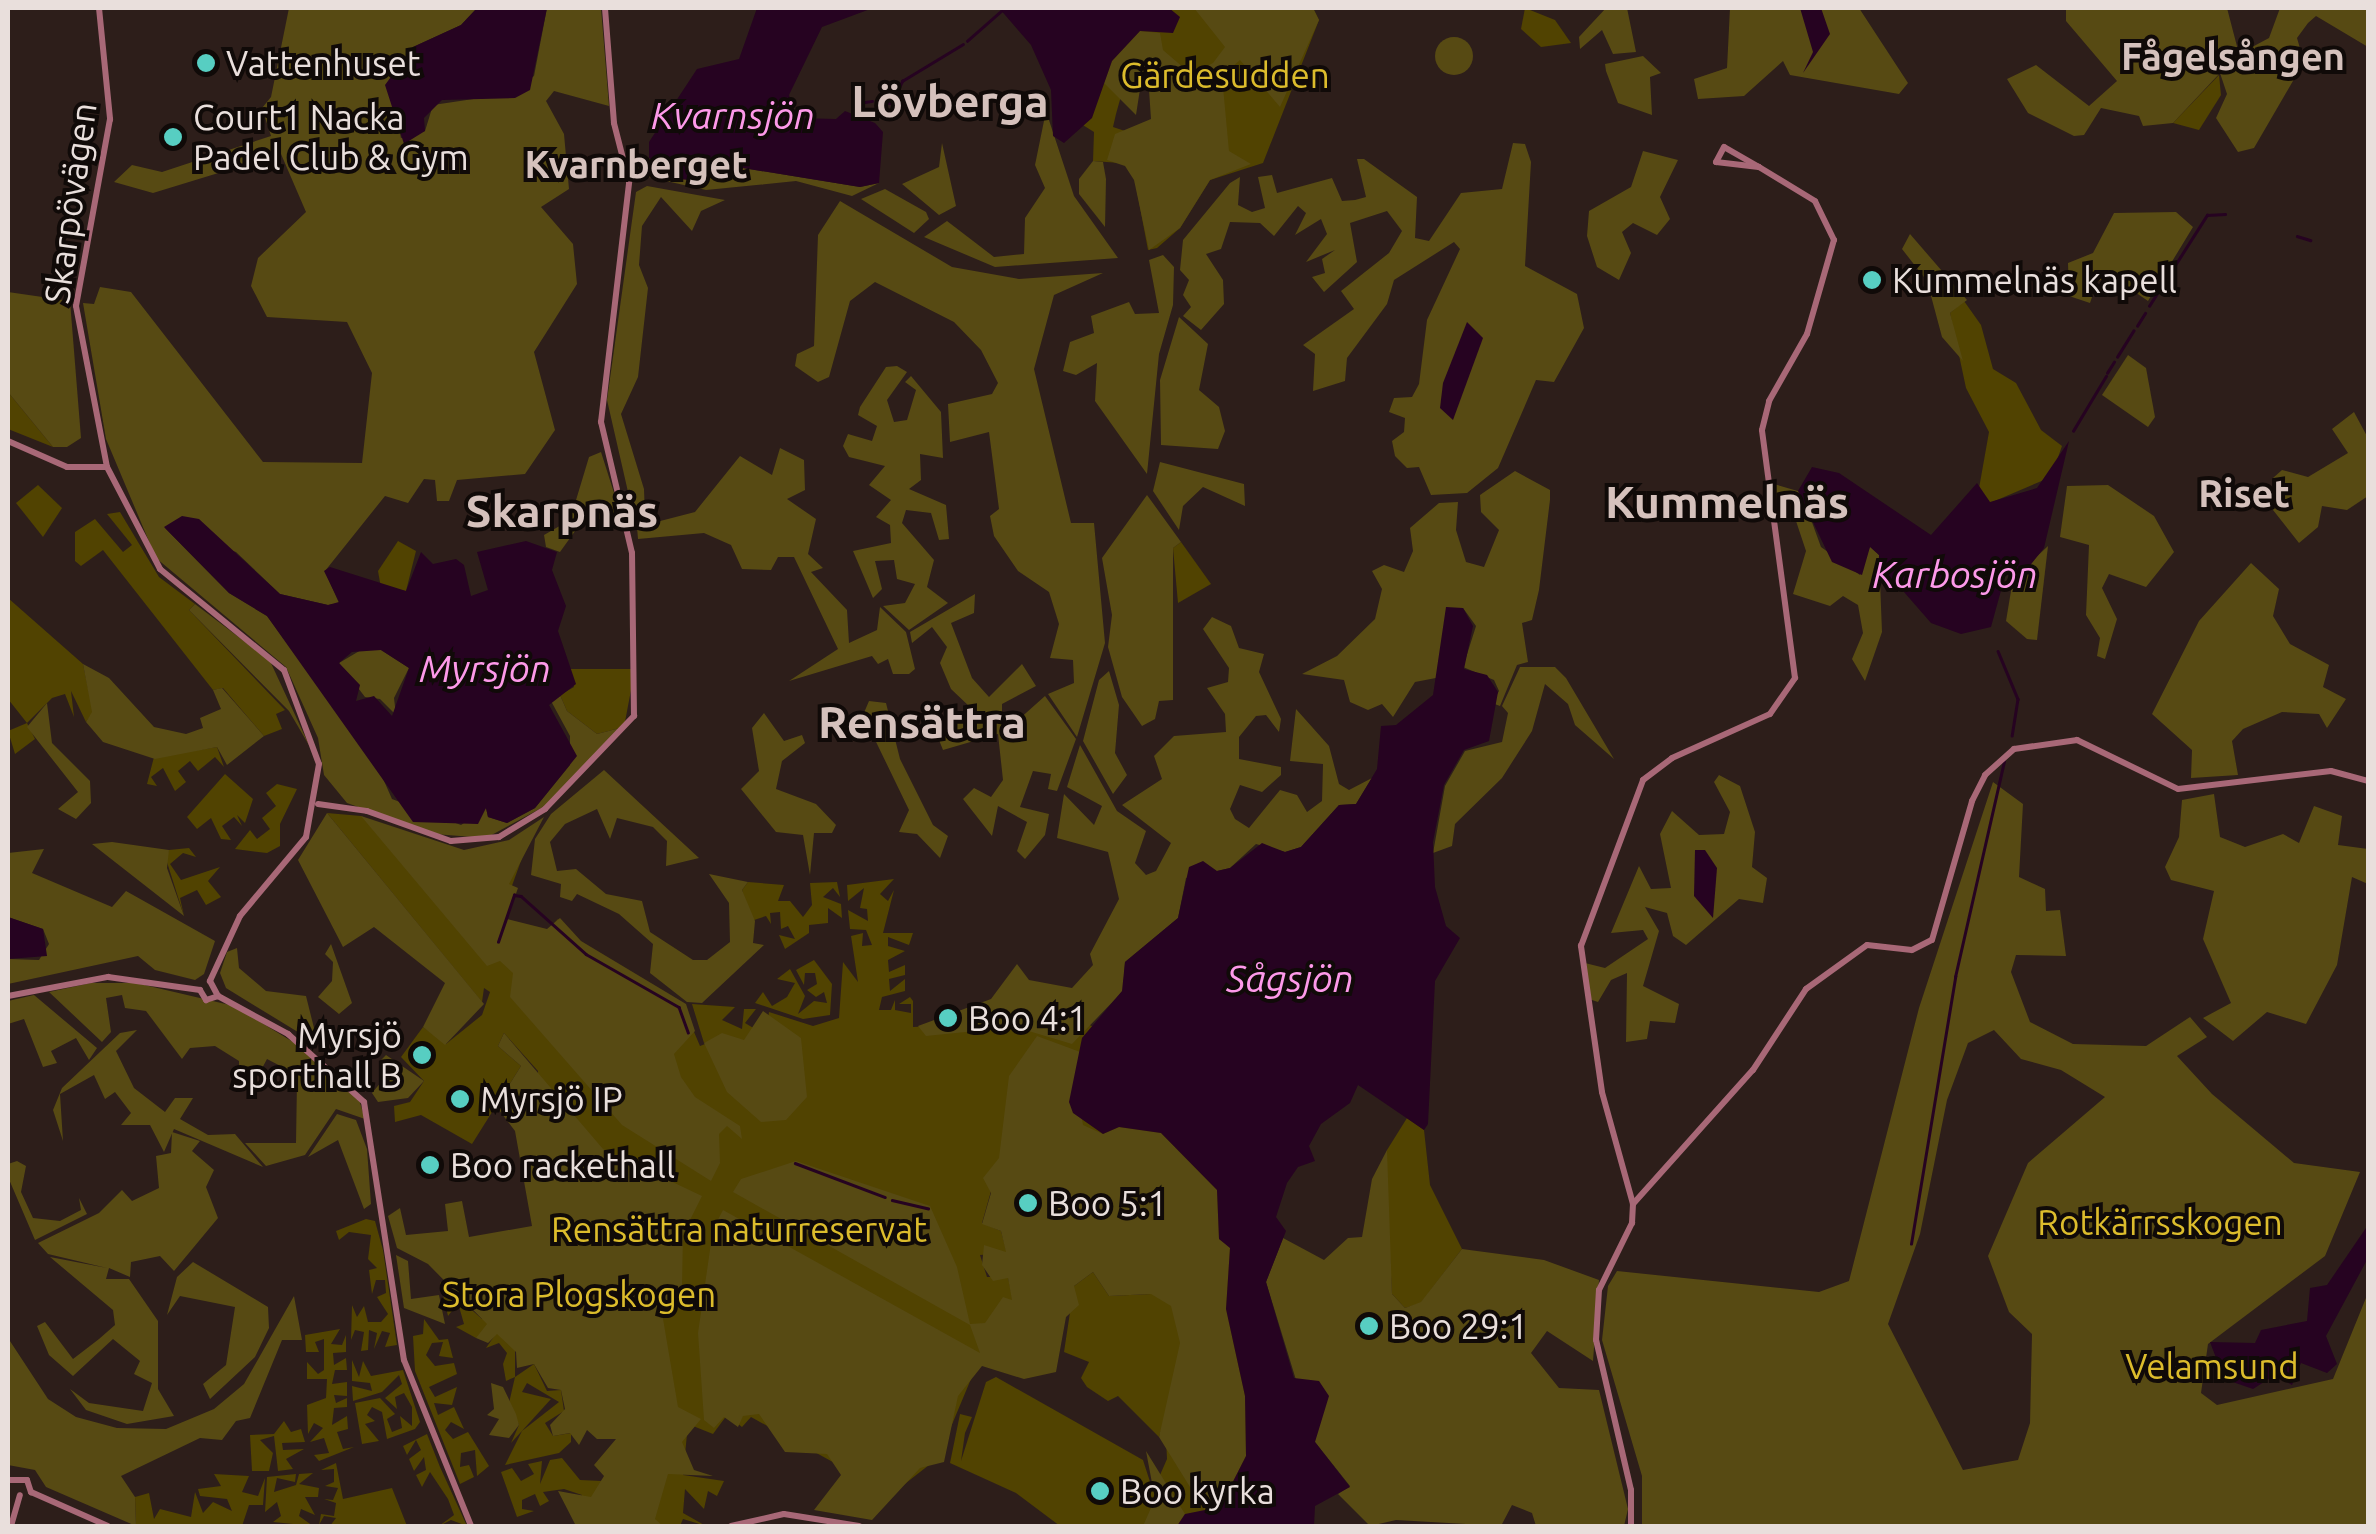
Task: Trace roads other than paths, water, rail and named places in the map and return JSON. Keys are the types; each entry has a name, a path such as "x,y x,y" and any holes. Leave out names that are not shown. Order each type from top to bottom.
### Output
{"street":[{"name":"Skarpövägen","path":"99,8 110,119 76,306 107,468 160,569 284,670 316,748 318,804 294,854 231,930 210,981"},
{"path":"318,804 367,811 451,841 488,840 523,826 621,738 639,699 632,553 601,407 628,193 605,8"},
{"path":"1632,1526 1596,1321 1599,1290 1632,1223 1632,1204 1614,1153 1581,981 1592,906 1643,780 1662,763 1770,714 1796,670 1762,430 1768,401 1808,334 1834,240 1823,208 1758,167 1724,148 1716,162 1727,168 1758,167"},
{"path":"8,441 76,468 107,468"},
{"path":"1632,1204 1753,1070 1806,988 1867,945 1912,950 1932,940 1972,800 1985,775 2014,750 2077,740 2178,790 2331,772 2368,781"},
{"path":"8,996 108,977 200,990 208,1000 218,996"},
{"path":"200,990 210,981 218,996 288,1034 364,1102 404,1360 470,1526"},
{"path":"11,1526 20,1495 12,1482 28,1480 31,1492"},
{"path":"20,1495 31,1492 108,1526"},
{"path":"731,1526 784,1514 860,1526"}],"water":[{"path":"477,8 547,8 530,90 515,98 442,100 424,118 425,131 404,144 385,85 413,47 461,25"},
{"name":"Kvarnsjön","path":"757,8 873,8 822,27 789,95 796,118 836,119 845,111 875,123 883,132 879,183 860,187 743,168 734,178 720,171 697,181 671,178 649,158 649,142 697,69 739,59"},
{"path":"999,8 1169,8 1180,17 1173,33 1140,31 1112,61 1092,118 1064,143 1053,136 1051,90 1031,45"},
{"path":"1800,8 1821,8 1830,34 1803,73 1813,52"},
{"path":"1467,322 1483,338 1453,420 1440,408 1443,383"},
{"name":"Karbosjön","path":"2069,441 2044,548 2028,568 2005,576 1991,627 1961,634 1931,623 1897,584 1878,581 1879,555 1870,547 1862,575 1832,562 1798,491 1812,467 1839,473 1931,535 1977,483 1990,502 2037,488"},
{"name":"Myrsjön","path":"182,516 199,519 280,594 328,605 339,602 324,571 330,567 406,591 421,552 433,564 456,559 464,565 471,596 488,590 477,552 526,541 557,552 552,570 566,606 558,631 576,684 549,705 577,756 535,808 507,823 488,817 486,808 478,824 413,822 267,616 229,593 164,527","holes":["381,650 409,668 392,716 374,696 356,701 360,685 339,663 352,652"]},
{"name":"Sågsjön","path":"1446,607 1463,608 1473,626 1464,669 1487,675 1498,692 1489,741 1464,750 1444,785 1433,842 1435,887 1446,926 1460,938 1435,981 1428,1124 1424,1130 1358,1085 1350,1103 1321,1124 1309,1146 1315,1161 1298,1167 1287,1183 1276,1217 1286,1231 1266,1282 1294,1378 1319,1381 1329,1396 1315,1442 1350,1487 1315,1506 1314,1526 1177,1526 1185,1514 1220,1507 1246,1456 1245,1396 1226,1309 1230,1248 1219,1239 1217,1190 1161,1133 1119,1127 1103,1134 1073,1113 1069,1102 1082,1038 1122,991 1125,962 1178,918 1189,867 1203,861 1217,871 1230,868 1262,843 1285,852 1301,847 1339,805 1356,804 1377,769 1381,726 1396,725 1433,695"},
{"path":"1695,850 1705,850 1717,868 1713,918 1694,896"},
{"path":"8,917 43,929 47,956 8,959"},
{"path":"2368,1225 2368,1258 2326,1336 2337,1364 2327,1373 2301,1363 2292,1385 2275,1375 2253,1389 2224,1379 2210,1342 2255,1343 2261,1330 2307,1321 2310,1288 2327,1285"}],"waterway":[{"path":"967,41 1001,11"},
{"path":"876,102 891,103 902,81 963,44"},
{"path":"858,117 859,103 872,101"},
{"path":"2149,306 2207,215 2225,214"},
{"path":"2297,236 2310,240"},
{"path":"2137,326 2145,313"},
{"path":"2117,357 2133,331"},
{"path":"2107,373 2114,362"},
{"path":"2073,431 2106,376"},
{"path":"1998,651 2018,699 2012,736"},
{"path":"1911,1244 1955,977 2004,762"},
{"path":"498,942 514,895 521,896 586,954 679,1007 688,1032"},
{"path":"795,1163 885,1197"},
{"path":"892,1200 928,1208"}],"place":[{"name":"Vattenhuset","path":"206,63"},
{"name":"Court1 Nacka Padel Club & Gym","path":"173,137"},
{"name":"Kummelnäs kapell","path":"1872,280"},
{"name":"Boo 4:1","path":"948,1018"},
{"name":"Myrsjö sporthall B","path":"422,1055"},
{"name":"Myrsjö IP","path":"460,1099"},
{"name":"Boo rackethall","path":"430,1165"},
{"name":"Boo 5:1","path":"1028,1203"},
{"name":"Boo 29:1","path":"1369,1326"},
{"name":"Boo kyrka","path":"1100,1491"}],"district":[{"name":"Fågelsången","path":"2233,57"},
{"name":"Lövberga","path":"950,101"},
{"name":"Kvarnberget","path":"636,165"},
{"name":"Riset","path":"2244,494"},
{"name":"Kummelnäs","path":"1727,502"},
{"name":"Skarpnäs","path":"562,511"},
{"name":"Rensättra","path":"922,722"}],"park label":[{"name":"Gärdesudden","path":"1225,75"},
{"name":"Rotkärrsskogen","path":"2160,1222"},
{"name":"Rensättra naturreservat","path":"739,1229"},
{"name":"Stora Plogskogen","path":"579,1294"},
{"name":"Velamsund","path":"2212,1366"}]}
